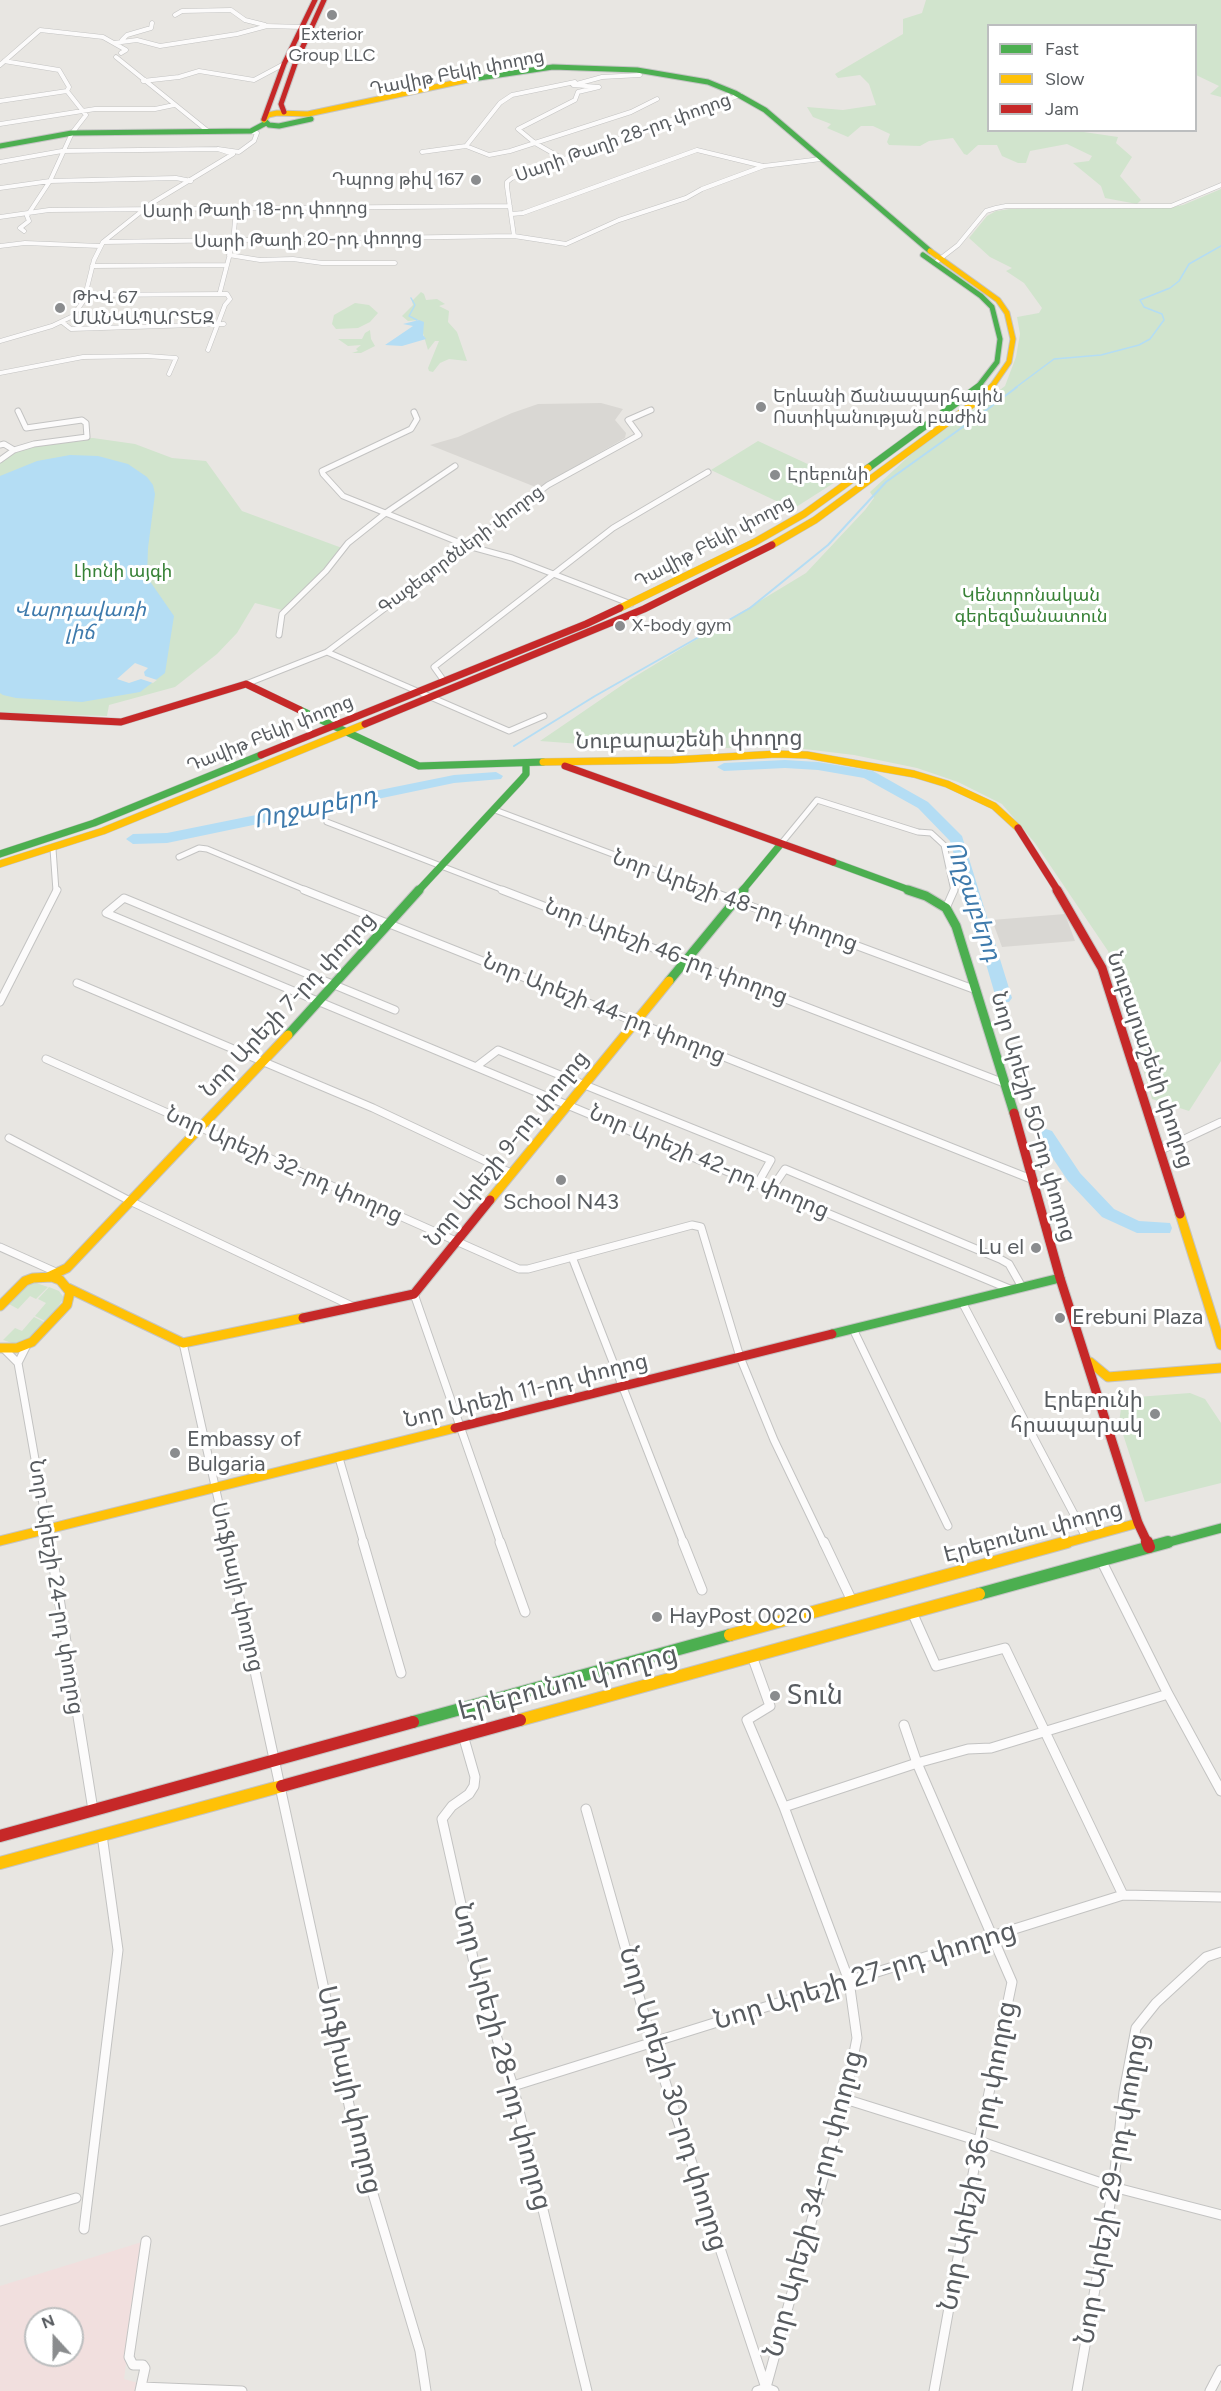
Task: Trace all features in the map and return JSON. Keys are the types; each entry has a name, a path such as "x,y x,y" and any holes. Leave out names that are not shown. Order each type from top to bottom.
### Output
{"main road":[{"path":"265,122 284,64 315,0"},
{"path":"0,146 72,133 251,131 265,122 270,114 284,112 281,104 295,64 324,0"},
{"name":"Դավիթ Բեկի փողոց","path":"0,854 94,823 631,604 755,542 804,514 975,391 997,362 1000,339 992,308 981,296 759,113 736,96 708,82 678,75 563,66 477,78 326,111 295,119 279,126 265,122"},
{"name":"Դավիթ Բեկի փողոց","path":"284,112 295,119 524,74 580,70 640,75 702,85 736,96"},
{"name":"Դավիթ Բեկի փողոց","path":"0,864 53,849 103,831 644,609 768,548 815,520 988,391 1006,368 1011,355 1012,339 1008,315 998,300 937,262"},
{"path":"0,716 121,722 246,684"},
{"name":"Նուբարաշենի փողոց","path":"246,684 419,766 609,762 776,754 807,755 915,774 947,784 994,806 1017,826 1069,909 1102,968 1221,1345"},
{"path":"554,762 926,896 946,908"},
{"path":"596,776 609,762"},
{"name":"Նոր Արեշի 7-րդ փողոց","path":"0,1306 25,1281 48,1277 62,1270 200,1129 320,1002 441,865 495,810 526,774 526,763"},
{"name":"Նոր Արեշի 9-րդ փողոց","path":"414,1294 780,845"},
{"name":"Նոր Արեշի 50-րդ փողոց","path":"946,908 956,926 1060,1278 1089,1360"},
{"name":"Նոր Արեշի 7-րդ փողոց","path":"62,1270 70,1299 68,1302"},
{"path":"48,1277 183,1343 414,1294"},
{"name":"Նոր Արեշի 11-րդ փողոց","path":"0,1541 1060,1278"},
{"path":"2,1348 27,1345 68,1302 86,1297"},
{"path":"1089,1360 1108,1377"},
{"path":"1089,1360 1138,1523 1149,1547 1221,1528"},
{"path":"1099,1395 1102,1383 1108,1377 1221,1368"},
{"name":"Էրեբունու փողոց","path":"0,1836 1138,1523"},
{"name":"Էրեբունու փողոց","path":"0,1863 1149,1547"}],"street":[{"path":"176,15 182,11 231,10 245,20 267,26 303,27"},
{"path":"122,41 128,34 151,28 152,23"},
{"path":"114,43 137,40 160,46 237,34 267,26"},
{"path":"2,63 40,30 103,37 126,50 122,53"},
{"path":"116,57 209,132"},
{"path":"2,63 59,70 69,87 67,91"},
{"path":"143,81 179,77 199,71 254,80 284,64"},
{"path":"466,146 500,103 512,95 602,77 640,75"},
{"path":"563,159 535,143 518,129 575,100 578,92 599,87 574,86 581,81"},
{"path":"0,101 67,91"},
{"path":"24,231 20,228 29,221 27,216 32,212 50,181 62,151 72,133 86,116 85,111 67,91"},
{"name":"Սարի Թաղի 28-րդ փողոց","path":"510,206 507,182 563,159 736,96"},
{"path":"422,152 466,146 489,155 535,143 631,112 657,99"},
{"path":"0,124 85,111 155,109 174,105"},
{"path":"0,162 62,151 218,149 239,152 254,141 257,134 251,131"},
{"path":"0,341 62,322 73,316 85,295 101,244 142,211 233,154 218,149"},
{"path":"512,214 523,213 697,150 764,166 816,160"},
{"name":"Սարի Թաղի 20-րդ փողոց","path":"0,246 26,243 101,244 514,236 566,244 618,220 686,198 702,189 764,166"},
{"path":"0,188 50,181 176,178 191,181"},
{"path":"937,262 958,245 986,211 996,208 1006,206 1171,206 1221,185"},
{"path":"510,206 514,236"},
{"name":"Սարի Թաղի 18-րդ փողոց","path":"0,217 32,212 510,206"},
{"path":"220,292 233,242 237,210"},
{"path":"229,255 260,260 293,259 322,263 395,263"},
{"path":"93,266 227,265"},
{"path":"85,295 220,292 228,295 230,299 225,305 221,324 208,350"},
{"path":"62,322 71,329 221,324"},
{"path":"0,373 83,357 147,356 176,358 169,374"},
{"name":"Գաջեգործների փողոց","path":"246,684 327,652 548,485 639,435 628,420 651,410"},
{"path":"0,460 14,450 52,440 87,437 86,423 82,420 26,428 18,411"},
{"path":"414,412 417,419 411,429 322,471 323,475 343,496 468,546 512,558 631,604"},
{"path":"0,445 4,444 14,450"},
{"path":"279,635 282,614 327,571 348,543 456,466"},
{"path":"444,681 434,667 613,528 708,472"},
{"path":"327,652 509,731 544,716"},
{"path":"780,845 817,800 918,832 931,833 944,845 954,891 946,908"},
{"name":"Նոր Արեշի 48-րդ փողոց","path":"495,810 734,902 976,990"},
{"name":"Նոր Արեշի 46-րդ փողոց","path":"327,822 1004,1083"},
{"name":"Նոր Արեշի 44-րդ փողոց","path":"179,857 199,848 207,849 1030,1179"},
{"path":"1,1000 58,888 53,849"},
{"name":"Նոր Արեշի 42-րդ փողոց","path":"336,984 123,898 106,914 1017,1288"},
{"path":"77,982 265,1060 511,1173"},
{"path":"336,984 395,1010"},
{"path":"477,1066 498,1050 771,1160 758,1183"},
{"name":"Նոր Արեշի 32-րդ փողոց","path":"46,1059 523,1270 697,1225 703,1230 740,1357"},
{"path":"1161,1150 1221,1122"},
{"path":"9,1138 130,1201 354,1307"},
{"path":"772,1188 785,1169 1000,1258 1009,1264 1017,1288"},
{"path":"0,1247 62,1270"},
{"path":"572,1257 702,1590"},
{"path":"414,1294 525,1612"},
{"path":"962,1302 1086,1538"},
{"path":"853,1329 948,1526"},
{"name":"Սոֆիայի փողոց","path":"183,1343 276,1760 356,2137 420,2350 426,2391"},
{"path":"2,1348 18,1363 27,1345"},
{"path":"740,1357 774,1440 852,1602"},
{"name":"Նոր Արեշի 24-րդ փողոց","path":"18,1363 48,1529 93,1810"},
{"path":"339,1458 401,1673"},
{"path":"1101,1560 1168,1694 1221,1791"},
{"path":"912,1612 936,1666 1005,1648 1123,1895"},
{"name":"Նոր Արեշի 34-րդ փողոց","path":"752,1656 770,1706 747,1720 784,1807 849,1982 857,2038 845,2098 765,2390"},
{"path":"784,1807 917,1763 968,1749 991,1748 1168,1694"},
{"name":"Նոր Արեշի 36-րդ փողոց","path":"903,1725 917,1763 1012,1982 979,2141 933,2391"},
{"name":"Նոր Արեշի 28-րդ փողոց","path":"464,1735 475,1777 474,1786 469,1794 452,1806 442,1819 479,1985 513,2086 587,2391"},
{"name":"Նոր Արեշի 30-րդ փողոց","path":"586,1809 652,2042 765,2390"},
{"path":"84,2229 118,1950 102,1835"},
{"name":"Նոր Արեշի 27-րդ փողոց","path":"513,2086 1123,1895 1221,1897"},
{"name":"Նոր Արեշի 29-րդ փողոց","path":"1077,2391 1113,2187 1124,2092 1136,2028 1156,2003 1206,1957 1221,1953"},
{"path":"845,2098 1113,2187 1221,2215"},
{"path":"0,2222 76,2198"},
{"path":"146,2241 129,2357 133,2365 145,2368 141,2389 242,2391"},
{"path":"1210,2391 1221,2370"}],"shaded area":[{"path":"601,403 623,409 615,420 626,433 625,438 538,488 430,445 458,437 538,404"},
{"path":"1065,914 1075,941 1002,947 992,920"},
{"path":"142,2242 124,2379 138,2383 136,2391 0,2391 0,2286"}],"green space":[{"path":"926,0 1221,0 1221,97 1210,94 1219,86 1197,75 1197,24 987,24 987,132 1084,132 1118,137 1116,143 1132,157 1120,176 1141,200 1137,204 1105,198 1101,186 1073,163 1089,161 1092,156 1067,144 1030,151 1026,163 1018,163 1002,156 997,145 978,145 967,155 953,138 929,141 920,146 889,145 887,142 890,134 873,126 861,126 848,137 827,128 831,124 813,117 807,107 843,110 876,105 869,84 860,75 838,78 835,74 903,34 903,19 922,13"},
{"name":"Կենտրոնական գերեզմանատուն","path":"1221,189 1221,1061 1189,1111 1152,1099 1108,951 1035,843 1002,804 958,782 917,768 854,755 796,748 725,748 706,742 697,748 649,749 540,741 631,679 806,573 865,510 874,498 870,492 919,447 1005,386 1016,357 1020,334 1017,317 1039,313 1042,308 1024,283 1006,271 1012,268 990,257 969,238 987,216 996,211 1010,209 1167,208 1183,205"},
{"path":"421,292 426,300 437,299 445,304 439,306 449,311 448,322 457,332 467,361 449,359 440,363 433,372 429,371 428,368 439,341 435,341 428,350 419,320 408,321 402,316"},
{"path":"355,303 369,305 378,313 370,322 358,328 336,329 332,324 334,315"},
{"path":"370,330 375,346 361,353 352,353 358,351 356,349 361,345 348,346 338,339 362,339"},
{"name":"Լիոնի այգի","path":"93,438 135,444 172,458 206,461 242,511 342,548 315,579 282,610 255,603 237,633 217,654 175,687 109,705 107,716 0,713 0,462 17,451 33,446 68,439"},
{"name":"Էրեբունի","path":"758,441 840,479 793,509 711,470"},
{"path":"33,1282 48,1287 36,1299 30,1296 18,1309 7,1303 26,1285"},
{"path":"49,1287 59,1291 64,1298 47,1322 35,1316 46,1303 38,1299"},
{"path":"34,1317 46,1323 27,1341 15,1344 3,1340 15,1328 22,1331"},
{"path":"1190,1393 1205,1399 1221,1423 1221,1483 1145,1502 1119,1422 1121,1409 1126,1401 1137,1397"}],"water":[{"path":"419,320 424,322 423,335 426,339 402,346 385,345 413,326 403,324"},
{"name":"Վարդավառի լիճ","path":"70,455 98,456 128,464 147,477 153,485 155,494 147,577 174,616 165,673 140,692 82,702 16,698 3,695 0,693 0,476 37,461"}],"pier":[{"path":"135,663 148,668 144,672 145,676 157,680 153,683 141,679 129,683 117,679"}],"waterway":[{"path":"1015,388 1054,359 1101,355 1139,345 1150,339 1164,320 1162,314 1144,307 1140,300 1170,288 1179,281 1189,264 1221,246"},
{"path":"411,298 415,305 409,316 417,320"},
{"path":"993,405 1017,387"},
{"path":"514,746 595,696 750,608 828,545 886,482 992,406"},
{"name":"Ողջաբերդ","path":"724,767 785,764 818,766 868,774 923,805 957,839 1004,998"},
{"name":"Ողջաբերդ","path":"133,839 167,838 454,779 496,776"},
{"name":"Ողջաբերդ","path":"1046,1135 1074,1177 1108,1213 1137,1227 1164,1228"}],"traffic: fast":[{"path":"472,79 553,67 637,70 708,82 735,93 765,110 930,251"},
{"path":"264,120 269,125 279,126 311,119"},
{"path":"0,146 72,133 251,131 266,123"},
{"path":"868,468 975,391 997,362 1000,339 992,307 981,296 923,255"},
{"path":"300,710 419,766 543,762"},
{"path":"0,854 94,823 261,755"},
{"path":"288,1035 521,780 526,774 526,763"},
{"path":"669,981 780,845"},
{"path":"833,862 926,896 946,908 956,926 1014,1113"},
{"path":"832,1334 1060,1278"},
{"path":"979,1594 1221,1528"},
{"path":"413,1722 730,1635"}],"traffic: slow":[{"path":"264,120 268,115 277,113 308,114 472,79"},
{"path":"772,545 815,520 981,398 995,384 1009,362 1013,339 1011,326 1007,313 998,300 930,251"},
{"path":"620,608 755,542 804,514 868,468"},
{"path":"0,864 103,831 365,724"},
{"path":"543,762 672,760 776,754 807,755 914,774 947,784 994,806 1018,828"},
{"path":"490,1200 669,981"},
{"path":"48,1277 67,1268 288,1035"},
{"path":"1180,1214 1221,1345"},
{"path":"0,1306 25,1281 33,1278 52,1277 60,1280 70,1292 67,1305 32,1342 17,1348 0,1348"},
{"path":"68,1288 183,1343 303,1318"},
{"path":"1090,1362 1108,1377 1221,1368"},
{"path":"0,1541 455,1428"},
{"path":"730,1635 1138,1523"},
{"path":"520,1720 979,1594"},
{"path":"0,1863 282,1786"}],"traffic: jam":[{"path":"264,119 284,64 315,0"},
{"path":"284,112 281,104 295,64 324,0"},
{"path":"365,724 644,609 772,545"},
{"path":"261,755 586,624 620,608"},
{"path":"0,716 121,722 246,684 300,710"},
{"path":"565,766 833,862"},
{"path":"1018,828 1069,909 1102,968 1180,1214"},
{"path":"1014,1113 1060,1278 1138,1523 1149,1547"},
{"path":"303,1318 414,1294 490,1200"},
{"path":"455,1428 832,1334"},
{"path":"282,1786 520,1720"},
{"path":"0,1836 413,1722"}],"place":[{"name":"Exterior Group LLC","path":"332,15"},
{"name":"Դպրոց թիվ 167","path":"476,180"},
{"name":"ԹԻՎ 67 ՄԱՆԿԱՊԱՐՏԵԶ","path":"60,308"},
{"name":"Երևանի Ճանապարհային Ոստիկանության բաժին","path":"761,407"},
{"name":"Էրեբունի","path":"775,475"},
{"name":"X-body gym","path":"620,626"},
{"name":"School N43","path":"561,1180"},
{"name":"Lu el","path":"1036,1248"},
{"name":"Erebuni Plaza","path":"1060,1318"},
{"name":"Էրեբունի հրապարակ","path":"1155,1414"},
{"name":"Embassy of Bulgaria","path":"175,1453"},
{"name":"HayPost 0020","path":"657,1617"},
{"name":"Տուն","path":"775,1696"}]}
